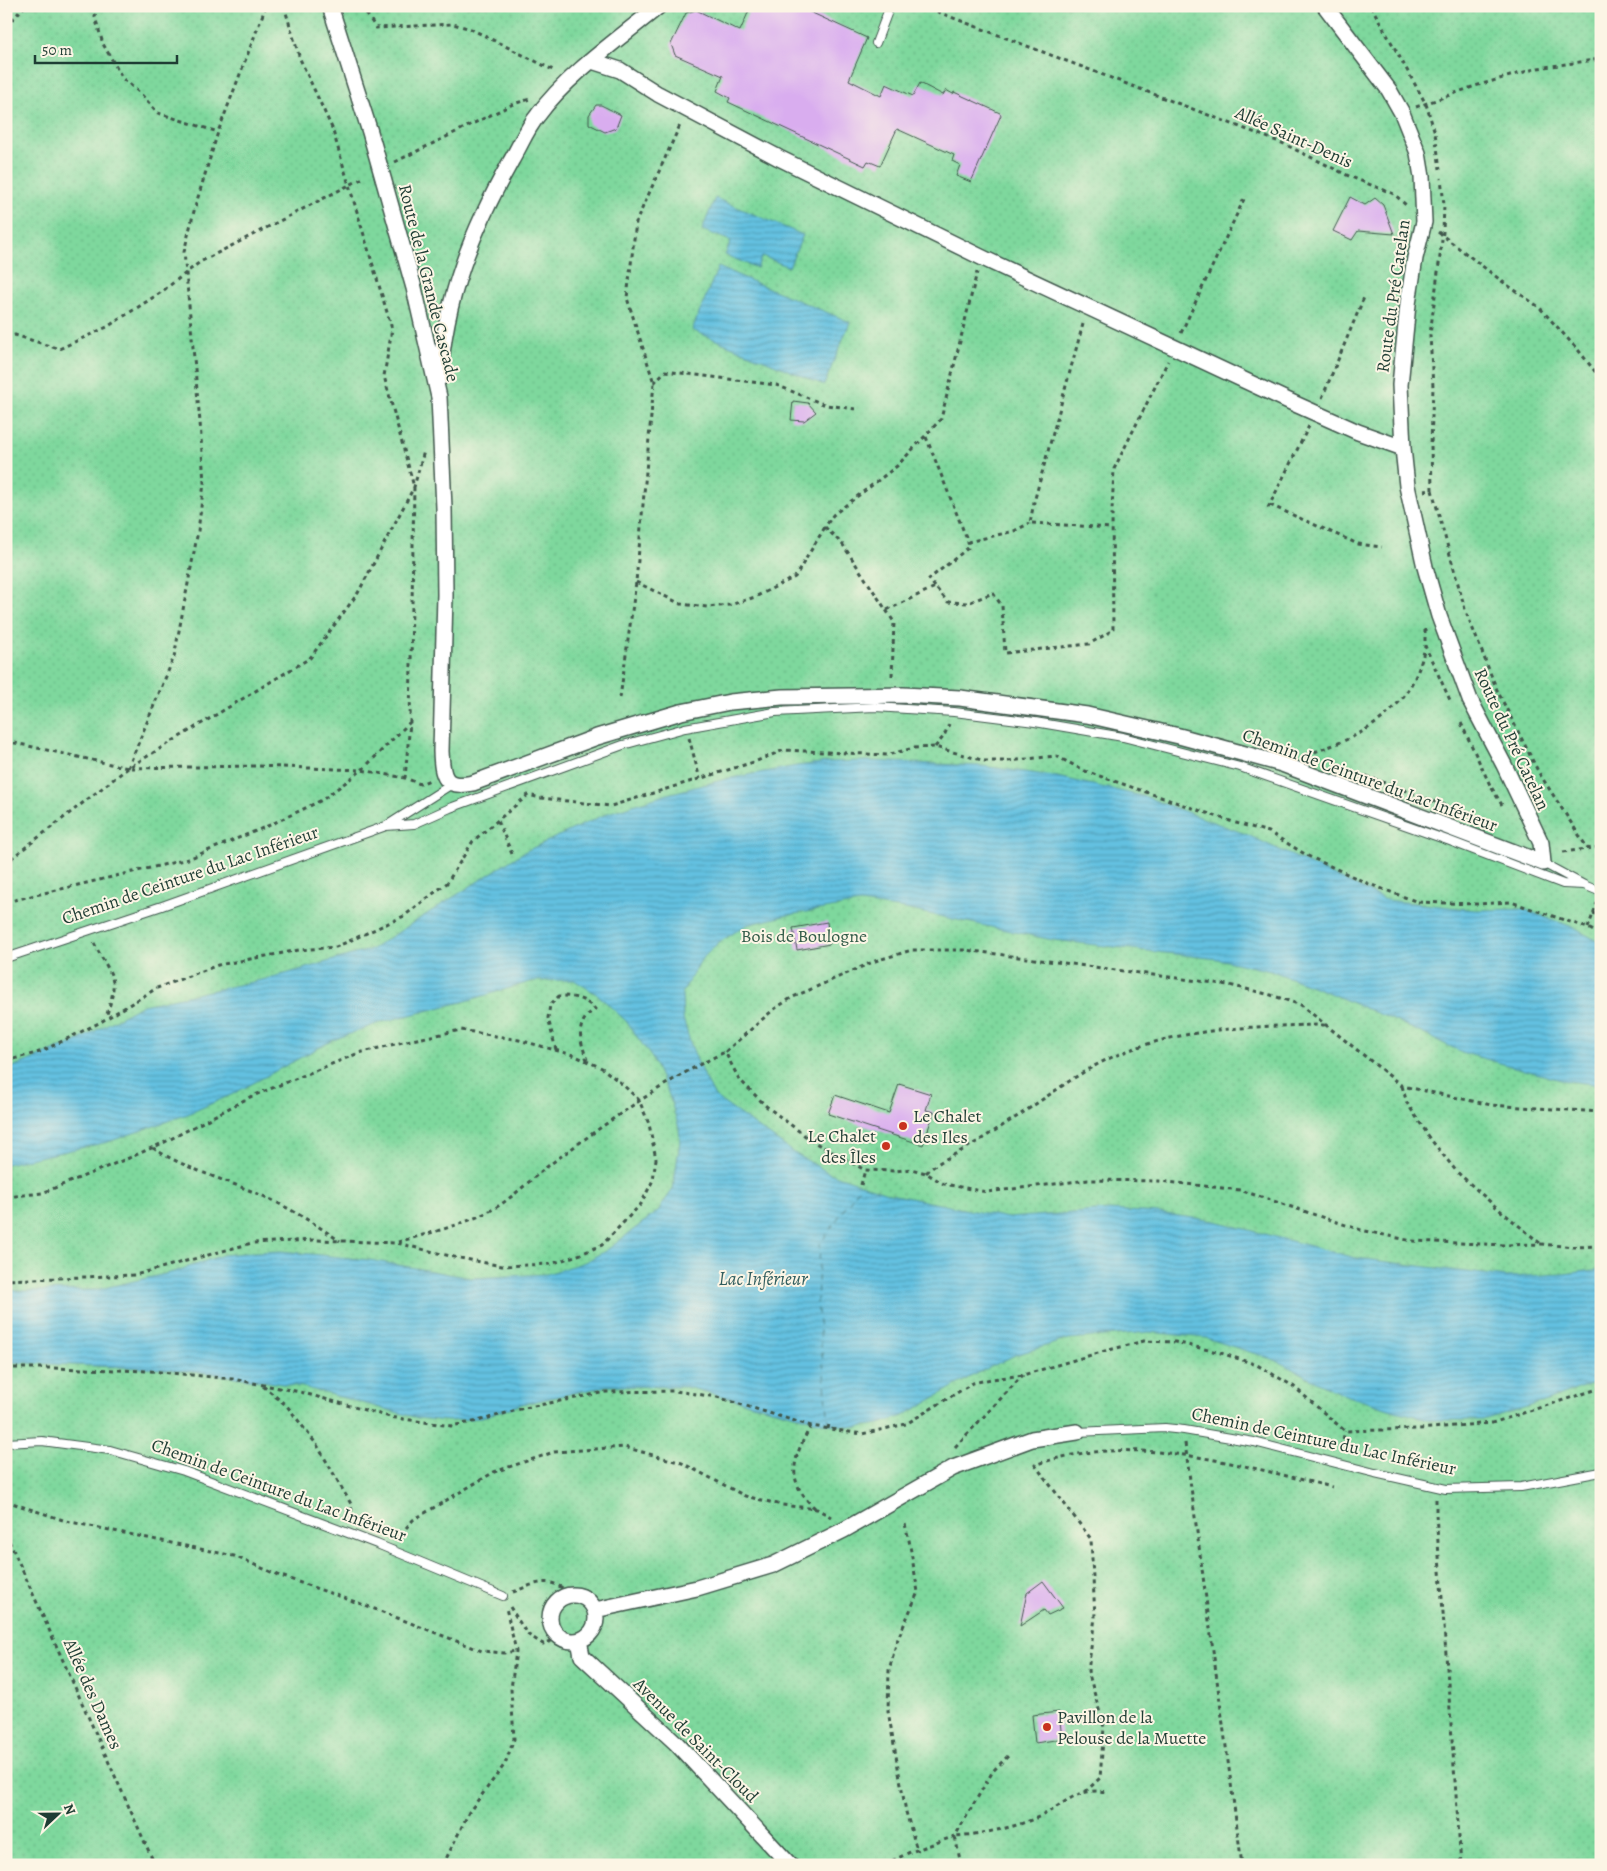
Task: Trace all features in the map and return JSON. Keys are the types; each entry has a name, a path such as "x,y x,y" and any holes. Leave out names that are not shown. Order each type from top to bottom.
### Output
{"street":[{"name":"Route de la Grande Cascade","path":"330,6 414,288 439,397 446,595 441,751 444,774 452,784"},
{"path":"439,397 444,328 450,302 469,244 497,185 538,115 563,87 659,6"},
{"name":"Route du Pré Catelan","path":"1325,6 1389,90 1402,113 1418,154 1422,177 1424,222 1415,258 1408,304 1400,385 1407,486 1424,567 1439,616 1470,700 1504,765 1541,843 1543,863"},
{"path":"592,61 620,70 779,158 985,259 1358,432 1403,448"},
{"name":"Chemin de Ceinture du Lac Inférieur","path":"452,784 458,786 473,783 616,731 680,712 730,702 782,697 903,695 960,698 1087,715 1180,736 1282,764 1543,863"},
{"name":"Chemin de Ceinture du Lac Inférieur","path":"595,1610 697,1588 774,1565 844,1530 953,1468 1032,1438 1077,1432"},
{"path":"570,1594 584,1597 591,1602 595,1610 596,1619 594,1627 586,1637 579,1640 569,1641 560,1638 553,1630 549,1617 552,1606 558,1599 570,1594"},
{"name":"Avenue de Saint-Cloud","path":"579,1640 582,1656 676,1743 790,1865"}],"lane":[{"path":"876,43 890,6"},
{"name":"Chemin de Ceinture du Lac Inférieur","path":"386,826 414,824 450,808 624,745 685,728 775,712 875,708 954,712 1054,725 1123,737 1240,767 1450,841 1563,884 1584,885"},
{"name":"Chemin de Ceinture du Lac Inférieur","path":"6,958 386,826 452,784"},
{"name":"Chemin de Ceinture du Lac Inférieur","path":"1543,863 1601,893"},
{"name":"Chemin de Ceinture du Lac Inférieur","path":"1077,1432 1164,1428 1184,1430 1254,1442 1446,1489 1521,1487 1601,1472"},
{"name":"Chemin de Ceinture du Lac Inférieur","path":"6,1443 42,1441 110,1450 184,1471 377,1544 503,1596"}],"path":[{"path":"6,26 25,6"},
{"path":"97,6 96,17 103,44 122,79 140,93 158,113 218,132"},
{"path":"128,768 174,657 198,531 204,483 184,252 218,132 266,6"},
{"path":"284,6 300,59 332,128 392,329 384,376 414,487 410,722 405,778"},
{"path":"364,6 366,13 376,28 453,24 471,29 558,72"},
{"name":"Allée Saint-Denis","path":"922,6 1282,143 1351,177 1394,194 1424,222 1539,307 1579,351 1601,379"},
{"path":"1402,113 1450,95 1538,68 1601,59"},
{"path":"6,337 15,335 59,349 107,327 160,293 200,262 380,169 513,104 563,87"},
{"path":"620,698 636,582 654,383 627,298 636,222 687,108"},
{"path":"926,437 968,542 968,548 929,579 948,602 968,603 993,593 1002,606 1005,652 1090,644 1113,630 1112,528 1114,469 1175,348 1244,198"},
{"path":"636,582 681,604 707,607 730,605 755,597 795,577 833,515 897,466 941,419 977,272 985,259"},
{"path":"1030,523 1088,307"},
{"path":"654,383 665,371 720,378 776,386 826,406 856,409"},
{"path":"6,865 13,857 128,768 310,658 358,592 414,487 426,442"},
{"path":"1432,490 1464,610 1497,690 1539,773 1588,849"},
{"path":"1270,505 1358,544 1382,547"},
{"path":"968,542 1014,530 1030,523 1112,528"},
{"path":"825,527 843,545 894,622 892,676"},
{"path":"887,610 935,586"},
{"path":"1301,758 1350,738 1387,716 1408,691 1422,665 1425,646"},
{"path":"6,902 188,859 270,825 322,800 362,770 410,722"},
{"path":"685,728 700,779"},
{"path":"6,741 128,768 256,766 362,770 405,778 420,784"},
{"path":"6,1061 40,1052 99,1023 157,988 218,965 299,950 336,947 404,916 447,883 473,841 528,795 611,806 758,761 784,750 887,755 914,748 935,747 985,761 1008,762 1056,756 1085,771 1236,823 1269,832 1308,856 1368,884 1418,902 1476,904 1511,902 1588,928 1601,935"},
{"path":"498,821 512,854"},
{"path":"1563,852 1601,846"},
{"path":"1588,928 1601,893"},
{"path":"1593,913 1601,916"},
{"path":"88,931 103,961 111,971 114,984 113,997 106,1018"},
{"path":"397,1243 454,1226 495,1208 550,1164 639,1100 705,1061 725,1052 773,1010 791,998 875,961 912,950 966,950 1229,986 1271,995 1301,1005 1402,1086 1491,1105 1601,1112"},
{"path":"556,1050 548,1018 550,1005 559,996 573,996 588,1002 595,1009 586,1015 580,1030 587,1061"},
{"path":"926,1173 938,1162 967,1148 1038,1104 1089,1069 1140,1045 1198,1032 1260,1026 1325,1025"},
{"path":"6,1197 42,1193 153,1148 250,1097 359,1053 461,1030 519,1040 573,1055 602,1068 639,1100 649,1124 656,1159 653,1180 641,1204 602,1245 551,1264 502,1266 397,1243 316,1240 252,1243 135,1275 6,1280"},
{"path":"725,1052 739,1079 766,1106 812,1141 865,1170 896,1172 911,1169 926,1173 944,1184 987,1192 1088,1180 1159,1181 1240,1190 1361,1230 1412,1241 1506,1245 1541,1244 1574,1247 1601,1246"},
{"path":"1402,1086 1407,1103 1432,1141 1457,1172 1541,1244"},
{"path":"153,1148 209,1176 263,1196 314,1223 340,1241"},
{"path":"861,1185 865,1170"},
{"path":"6,1368 150,1371 233,1380 300,1392 390,1416 451,1426 478,1421 524,1408 606,1392 674,1391 717,1397 811,1426 862,1434 906,1424 973,1383 1023,1375 1144,1341 1175,1342 1257,1365 1293,1386 1345,1431 1419,1429 1492,1423 1601,1388"},
{"path":"955,1447 1023,1375"},
{"path":"263,1385 287,1406 317,1445 351,1504 352,1511"},
{"path":"828,1424 828,1430"},
{"path":"811,1426 795,1462 795,1480 799,1491 817,1510"},
{"path":"1184,1430 1242,1865"},
{"path":"1341,1447 1345,1431"},
{"path":"406,1528 413,1520 494,1472 554,1452 624,1447 682,1464 745,1496 782,1505 817,1510 831,1517"},
{"path":"1084,1792 1100,1778 1104,1727 1088,1671 1094,1617 1091,1539 1035,1465 1080,1455 1110,1452 1161,1452 1186,1455 1332,1487"},
{"path":"1436,1487 1436,1514 1461,1865"},
{"path":"6,1501 66,1521 234,1556 278,1575 367,1606 482,1651 504,1653 516,1651"},
{"path":"905,1524 910,1540 918,1592 897,1641 889,1670 888,1711 906,1812 917,1850"},
{"name":"Allée des Dames","path":"6,1534 155,1865"},
{"path":"503,1596 541,1581 561,1586 570,1594"},
{"path":"503,1596 527,1634 543,1644 560,1638"},
{"path":"443,1865 469,1812 505,1764 514,1739 511,1689 516,1651 503,1596"},
{"path":"1601,1638 1597,1656 1601,1709"},
{"path":"961,1865 955,1836 993,1771 1009,1755"},
{"path":"821,1865 829,1863 888,1863 955,1836 977,1834 1016,1825 1041,1816 1071,1797 1084,1792 1107,1792"}],"green space":[{"name":"Bois de Boulogne","path":"6,6 1601,6 1601,1865 6,1865"}],"water":[{"path":"715,198 803,235 789,267 762,256 757,268 725,255 731,241 702,230"},
{"path":"718,267 850,322 824,385 692,330"},
{"name":"Lac Inférieur","path":"868,761 982,766 1053,776 1146,797 1248,835 1386,900 1476,910 1523,909 1570,926 1601,943 1601,1085 1561,1080 1464,1053 1398,1022 1275,972 1218,959 1053,940 905,909 860,903 788,915 746,925 718,943 701,960 682,993 683,1018 700,1068 715,1097 796,1154 829,1173 890,1194 1008,1218 1109,1210 1158,1213 1215,1221 1356,1258 1507,1277 1564,1274 1601,1269 1601,1380 1544,1402 1482,1420 1432,1420 1395,1411 1339,1393 1275,1360 1206,1338 1149,1332 1069,1339 1015,1355 970,1377 903,1416 880,1424 857,1427 829,1424 687,1387 607,1386 522,1404 479,1418 448,1421 418,1418 303,1387 215,1374 164,1369 6,1362 6,1290 95,1290 174,1272 223,1255 254,1252 281,1251 370,1260 471,1278 547,1274 585,1262 607,1250 658,1211 673,1189 680,1141 679,1128 669,1095 652,1058 626,1021 598,995 574,980 533,981 466,1001 382,1022 333,1040 233,1094 188,1114 108,1142 6,1164 6,1070 73,1043 143,1005 271,978 372,949 524,852 608,813 668,794 726,779 796,766 829,762"}],"building":[{"path":"751,6 797,6 867,38 849,80 881,96 886,84 913,96 920,83 943,95 946,90 953,94 954,92 1000,113 1001,115 971,182 956,176 960,165 952,161 954,155 897,129 880,166 868,161 865,166 728,102 730,98 717,91 723,76 675,55 671,44 686,13 696,10 740,31"},
{"path":"596,105 601,105 621,115 616,128 605,132 589,124 589,115"},
{"path":"1350,197 1365,205 1375,198 1383,205 1394,234 1358,231 1352,240 1333,231"},
{"path":"793,401 808,403 816,412 804,421 791,420"},
{"path":"827,922 830,944 797,950 793,928"},
{"path":"899,1084 931,1094 926,1110 934,1112 923,1145 828,1114 835,1095 889,1113"},
{"path":"1043,1581 1063,1608 1048,1615 1044,1610 1020,1626 1027,1593"},
{"name":"Pavillon de la Pelouse de la Muette","path":"1059,1712 1062,1739 1035,1743 1032,1715"}],"ferry route":[{"path":"829,1424 817,1301 820,1244 861,1185"}],"place":[{"name":"Le Chalet des Iles","path":"903,1126"},
{"name":"Le Chalet des Îles","path":"886,1146"},
{"name":"Pavillon de la Pelouse de la Muette","path":"1047,1727"}]}
